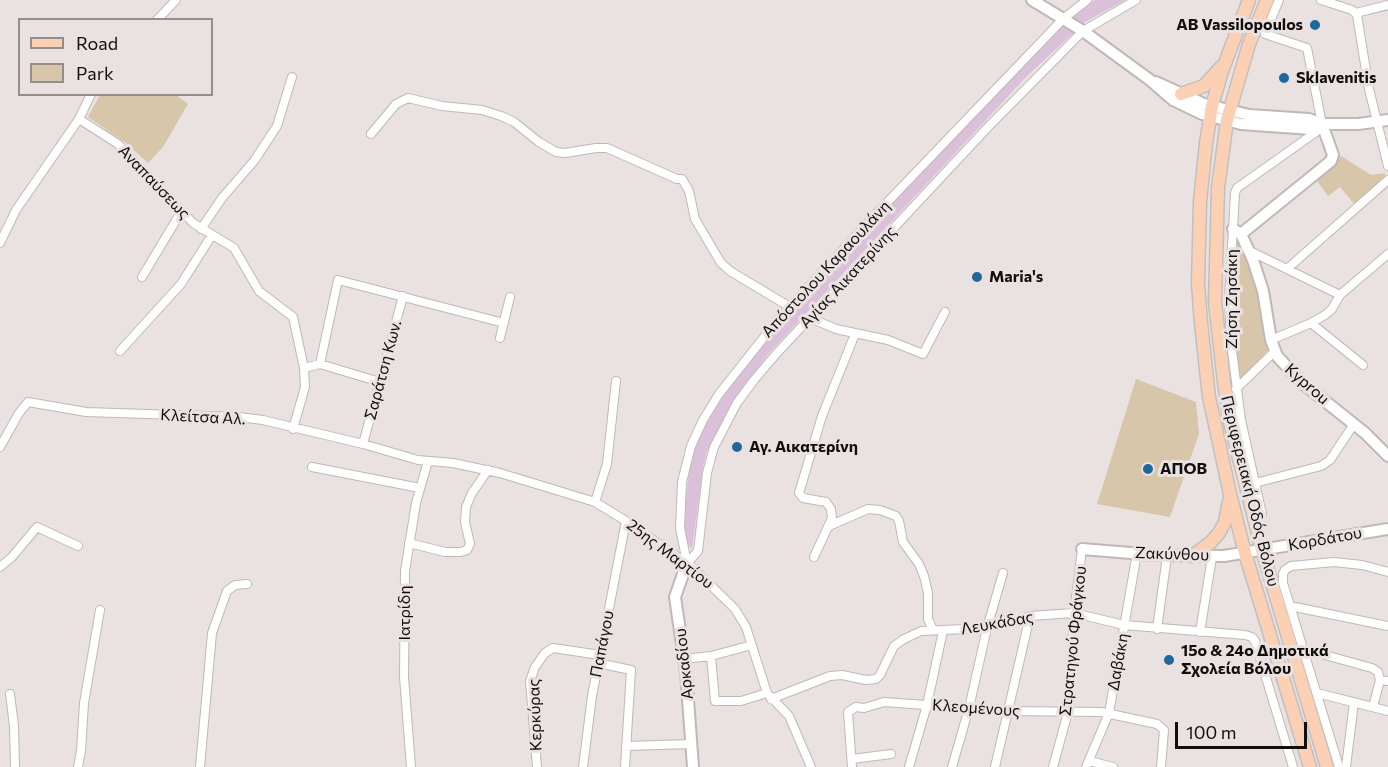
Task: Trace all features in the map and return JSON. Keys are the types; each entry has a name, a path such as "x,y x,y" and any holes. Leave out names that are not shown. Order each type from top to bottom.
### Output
{"main road":[{"name":"Περιφερειακή Οδός Βόλου","path":"1249,0 1225,62 1211,111 1200,202 1198,284 1209,397 1230,494 1245,553 1310,767"},
{"name":"Περιφερειακή Οδός Βόλου","path":"1267,0 1249,44 1228,115 1218,188 1215,302 1230,423 1262,550 1327,767"},
{"path":"1181,94 1207,84 1225,62"},
{"path":"1192,556 1219,533 1226,516 1230,494"}],"street":[{"path":"159,18 176,0"},
{"path":"1032,0 1083,32 1177,102 1228,115 1309,119 1322,124 1383,121"},
{"name":"Απόστολου Καραουλάνη","path":"687,564 680,531 680,502 685,468 691,446 707,412 724,387 790,306 935,151 1063,19 1087,0"},
{"name":"Αγίας Αικατερίνης","path":"687,564 698,550 707,473 716,441 744,392 777,353 988,128 1083,32 1136,0"},
{"path":"1237,232 1331,161 1333,155 1322,124 1306,48 1265,34 1279,0"},
{"path":"1321,0 1356,12 1388,5"},
{"path":"1356,12 1369,88 1383,121 1388,166"},
{"name":"Αναπαύσεως","path":"201,229 222,198 254,161 277,126 292,77"},
{"path":"1150,80 1211,111"},
{"path":"0,243 16,210 79,119 90,96"},
{"path":"371,134 396,104 408,98 442,106 482,110 501,116 514,122 556,152 606,148 677,179 682,179 689,191 695,219 721,263 730,271 790,306"},
{"name":"Αναπαύσεως","path":"79,119 118,144 181,212 201,229 234,248 259,291 293,317 304,368 305,392 293,429"},
{"name":"Ζήση Ζησάκη","path":"1262,514 1236,389 1229,313 1237,232 1237,188 1316,132 1322,124"},
{"path":"1287,269 1388,180"},
{"path":"142,277 181,212"},
{"name":"Kyprou","path":"1237,232 1250,251 1263,291 1274,352 1301,382 1354,424 1388,456"},
{"path":"120,351 181,284 212,236"},
{"path":"1250,251 1340,295"},
{"path":"1271,340 1311,323 1332,309 1340,295 1388,254"},
{"path":"320,364 338,280 504,324"},
{"name":"Σαράτση Κων.","path":"363,444 403,296"},
{"path":"500,338 510,297"},
{"path":"810,318 855,334 888,340 923,354 945,312"},
{"path":"1311,323 1363,365"},
{"path":"814,557 829,526 832,513 826,502 803,498 799,494 822,416 855,334"},
{"path":"1236,389 1274,352"},
{"path":"304,368 320,364 380,382"},
{"path":"595,502 607,464 616,381"},
{"name":"Κλείτσα Αλ.","path":"0,447 19,413 28,402 86,412 239,417 263,420 363,444 411,459 428,461"},
{"path":"1255,483 1321,466 1330,460 1354,424"},
{"name":"25ης Μαρτίου","path":"428,461 453,463 521,478 595,502 687,564 735,609 746,627 769,696 784,710 792,722 812,767"},
{"name":"Ιατρίδη","path":"411,767 404,677 405,571 420,488 428,461"},
{"path":"312,466 420,488"},
{"path":"409,543 445,552 467,550 470,544 465,522 466,507 472,493 488,470"},
{"path":"829,526 868,509 880,510 896,516 903,542 919,564 924,576 928,593 928,619 933,630"},
{"name":"Παπάγου","path":"583,767 598,663 626,521"},
{"path":"0,567 12,557 37,527 78,546"},
{"name":"Κορδάτου","path":"1262,550 1388,529"},
{"name":"Ζακύνθου","path":"1082,549 1212,557 1262,550"},
{"name":"Στρατηγού Φράγκου","path":"1053,767 1068,712 1074,613 1082,549"},
{"name":"Δαβάκη","path":"1088,764 1109,713 1137,553"},
{"path":"1157,629 1167,556"},
{"path":"1200,632 1212,557"},
{"path":"1339,767 1283,583 1285,570 1291,566 1340,562 1388,572"},
{"name":"Αρκαδίου","path":"687,564 675,595 684,659 693,767"},
{"path":"952,767 1003,573"},
{"path":"200,767 212,633 225,593 235,585 247,584"},
{"path":"1290,606 1388,626"},
{"path":"78,767 84,703 100,610"},
{"name":"Λευκάδας","path":"769,696 830,676 876,679 896,644 921,631 987,628 1030,616 1074,613 1124,625 1250,636 1255,640 1293,767"},
{"path":"994,767 1030,616"},
{"path":"909,767 927,705 943,631"},
{"path":"684,659 711,656 752,645"},
{"name":"Κερκύρας","path":"537,767 530,681 535,667 545,653 553,648 600,654"},
{"path":"1303,649 1372,668 1378,672 1384,681 1373,707"},
{"path":"711,656 715,701 769,696"},
{"path":"598,663 631,670 625,767"},
{"path":"1317,693 1388,711"},
{"path":"10,694 14,726 15,767"},
{"name":"Κλεομένους","path":"852,763 848,716 851,708 864,708 884,702 1009,711 1109,713 1162,726 1164,732 1161,767"},
{"path":"1346,767 1354,702"},
{"path":"626,746 691,744"},
{"path":"852,763 891,754"},
{"path":"1088,764 1113,767"}],"green space":[{"path":"99,96 177,96 188,104 163,147 148,163 126,143 88,117"},
{"path":"1341,156 1371,175 1385,173 1384,181 1356,206 1340,187 1328,196 1315,178"},
{"path":"1236,240 1244,247 1262,302 1267,351 1238,383 1232,305"},
{"name":"ΑΠΟΒ","path":"1136,379 1196,402 1199,434 1170,517 1097,504"}],"shaded area":[{"path":"1095,0 1125,0 1085,22 1026,77 769,353 732,404 707,451 692,549 682,537 690,461 720,397 775,329 1018,69 1074,11"}],"place":[{"name":"AB Vassilopoulos","path":"1315,25"},
{"name":"Sklavenitis","path":"1284,78"},
{"name":"Maria's","path":"977,277"},
{"name":"Αγ. Αικατερίνη","path":"737,447"},
{"name":"ΑΠΟΒ","path":"1148,469"},
{"name":"15ο & 24ο Δημοτικά Σχολεία Βόλου","path":"1169,660"}]}
